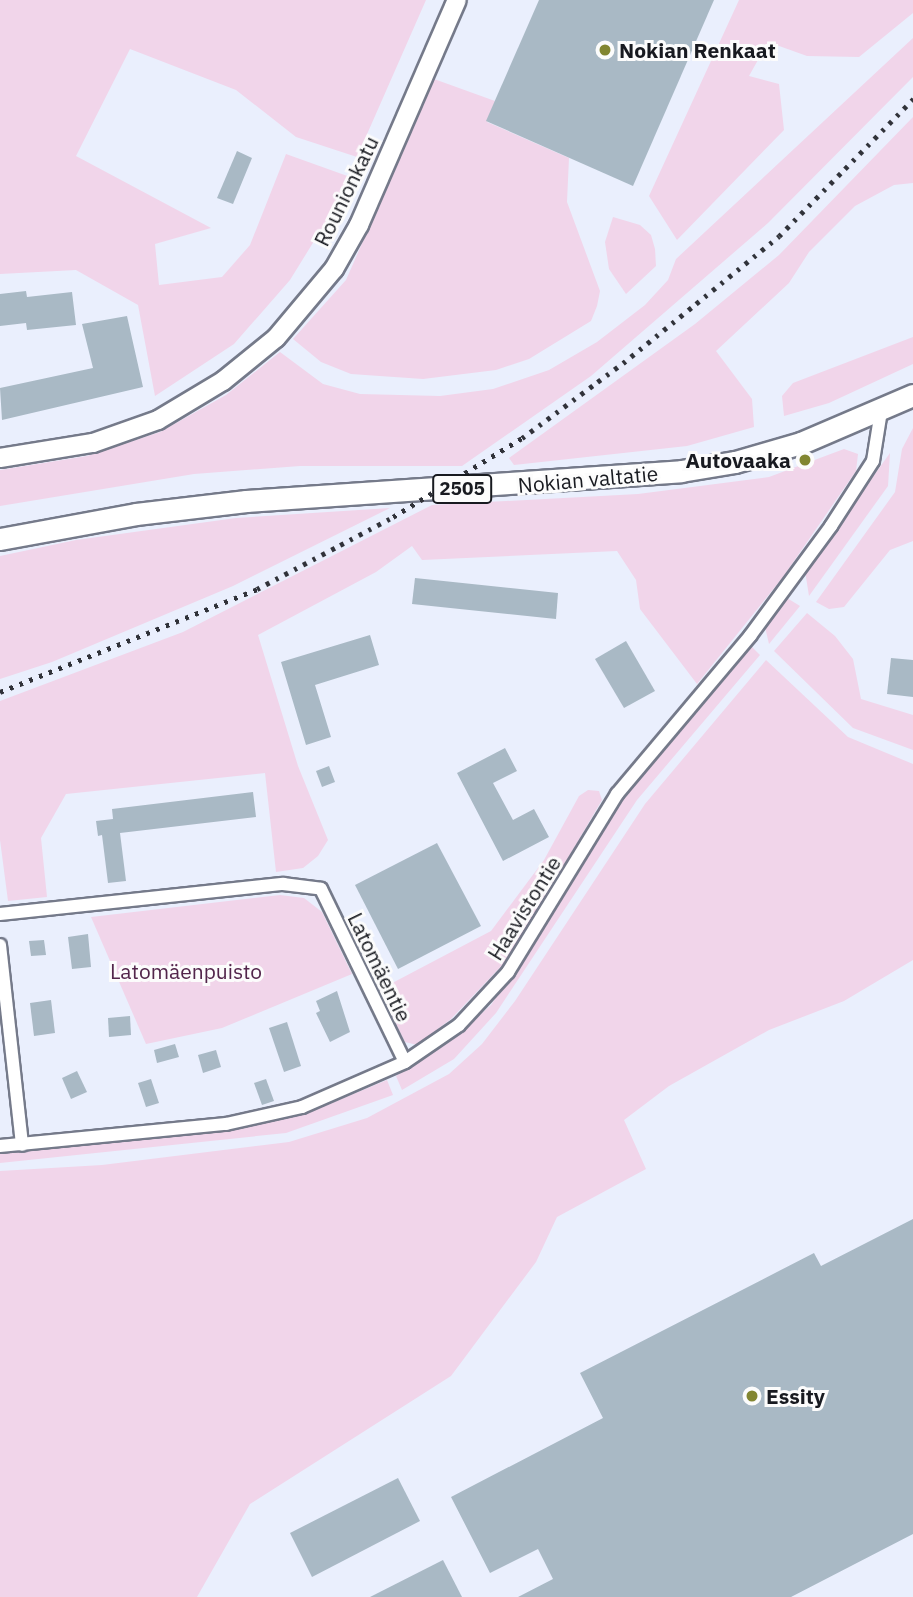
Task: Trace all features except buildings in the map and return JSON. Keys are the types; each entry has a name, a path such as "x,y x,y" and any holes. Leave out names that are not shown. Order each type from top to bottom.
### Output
{"main road":[{"name":"Rounionkatu","path":"0,458 93,443 158,420 223,381 276,338 334,269 359,225 457,0"},
{"name":"Nokian valtatie","path":"0,539 136,514 246,501 681,471 768,453 881,411 913,395"}],"street":[{"name":"Haavistontie","path":"0,1146 269,1116 333,1096 405,1062 459,1025 508,972 617,794 750,636 831,526 873,461 881,411"},
{"name":"Latomäentie","path":"0,914 283,884 321,889 405,1062"},
{"path":"0,945 22,1145"}],"green space":[{"path":"0,0 426,0 357,157 296,137 236,90 130,49 76,156 211,228 155,244 159,285 222,277 250,245 286,154 353,178 290,280 234,344 155,396 138,305 76,270 0,274"},
{"path":"739,0 913,0 913,13 859,57 807,56 768,42 749,76 779,84 784,130 677,240 649,196"},
{"path":"913,38 913,77 768,223 591,376 462,466 300,466 194,474 0,506 0,470 87,456 160,432 226,395 280,352 323,384 360,394 440,396 493,389 549,370 597,342 645,305 668,280 676,259"},
{"path":"434,79 495,101 487,122 569,158 567,202 600,291 597,306 591,321 529,359 496,370 423,379 351,374 321,362 293,339 346,280"},
{"path":"913,117 913,183 894,185 855,206 809,252 789,283 716,351 752,399 754,427 687,446 514,465 509,458 695,324 779,255"},
{"path":"613,217 640,225 651,235 655,249 656,266 626,294 609,269 605,242"},
{"path":"913,337 913,364 829,403 784,416 782,396 793,383"},
{"path":"913,428 913,541 890,550 844,607 829,609 816,602 895,492 902,449"},
{"path":"844,449 858,454 856,471 783,577 697,684 640,609 636,580 617,551 422,560 412,546 376,572 258,635 298,766 328,840 318,856 303,868 276,872 265,773 66,794 41,838 47,897 8,901 0,840 0,701 183,632 432,505 638,494 769,477"},
{"path":"890,453 888,486 809,596 805,571"},
{"path":"390,508 233,586 52,662 0,679 0,556 76,540 236,518"},
{"path":"787,598 800,606 769,644 765,627"},
{"path":"807,613 835,636 853,659 861,699 913,715 913,750 853,728 774,651"},
{"path":"751,646 760,655 637,800 496,1013 454,1059 402,1090 396,1076 448,1043 491,1005 627,792"},
{"path":"766,660 848,737 913,764 913,960 844,1001 769,1030 669,1086 624,1120 646,1169 557,1217 536,1262 451,1376 250,1504 197,1597 0,1597 0,1171 102,1165 289,1142 367,1118 449,1074 482,1044 515,1001 645,804"},
{"path":"588,790 599,791 602,800 510,957 451,1019 417,1045 405,1042 379,990 491,931 544,860 579,796"},
{"name":"Latomäenpuisto","path":"280,895 304,898 322,912 352,974 222,1028 146,1044 91,917"},
{"path":"387,1080 393,1095 286,1133 0,1163 0,1153 270,1122 305,1114"}],"railway":[{"path":"0,692 257,589 393,517 522,438 623,363 779,236 913,99"}],"place":[{"name":"Nokian Renkaat","path":"605,50"},
{"name":"Autovaaka","path":"805,460"},
{"name":"Essity","path":"752,1396"}]}
